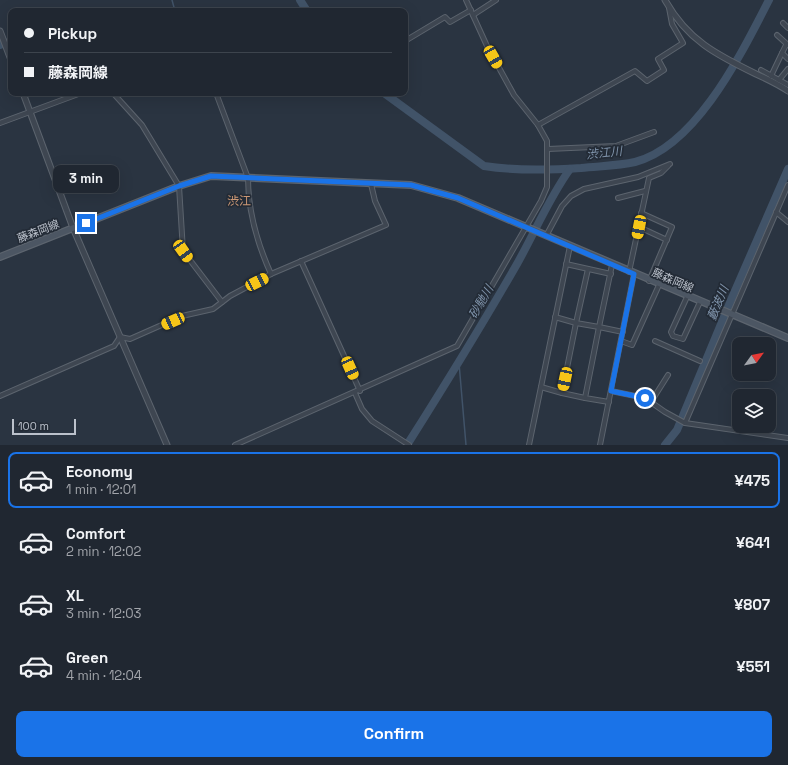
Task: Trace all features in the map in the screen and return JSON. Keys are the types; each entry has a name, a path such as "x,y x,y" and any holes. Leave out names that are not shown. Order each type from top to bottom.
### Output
{"main road":[{"name":"藤森岡線","path":"0,256 179,186 211,176 411,185 458,198 649,281 788,338"}],"street":[{"path":"235,445 357,392 457,346 548,187 547,141 538,125 514,94 487,46 466,0"},
{"path":"408,39 445,17 450,22 472,13 496,0"},
{"path":"665,0 669,8 687,31 701,44 788,91"},
{"path":"538,125 635,71 647,81 664,70 658,59 683,44 672,24 669,8"},
{"path":"783,23 788,28"},
{"path":"1,33 8,52"},
{"path":"771,76 787,45 777,35"},
{"path":"782,53 788,59"},
{"path":"779,80 788,69"},
{"path":"762,70 788,85"},
{"path":"24,96 73,228 167,445"},
{"path":"0,123 72,96"},
{"path":"116,96 142,125 179,186 183,251 222,302"},
{"path":"217,96 248,178 256,233 271,274"},
{"path":"548,148 616,146 654,132"},
{"path":"546,236 562,206 571,196 584,189 638,177 670,164 661,173 649,178 645,191 623,332 600,445"},
{"path":"120,338 130,339 182,316 212,309 230,296 271,274 386,225 375,202 371,184"},
{"path":"685,423 788,185"},
{"path":"618,198 645,191"},
{"path":"776,212 788,222"},
{"path":"641,213 672,227 649,281"},
{"path":"639,227 667,240"},
{"path":"529,445 570,246"},
{"path":"301,261 357,392 362,409 368,417 409,445"},
{"path":"566,264 611,274"},
{"path":"585,398 612,265"},
{"path":"562,393 588,269"},
{"path":"621,340 632,345 660,285"},
{"path":"687,297 670,332 673,336 683,339 700,302"},
{"path":"555,317 576,323 623,332"},
{"path":"0,396 114,346 120,338"},
{"path":"655,341 700,361"},
{"path":"651,402 668,375"},
{"path":"541,387 562,393 609,402"},
{"path":"611,391 638,396 651,402 685,423 788,438"}],"waterway":[{"path":"172,0 174,8"},
{"name":"渋江川","path":"300,0 305,8"},
{"name":"渋江川","path":"388,96 484,166 508,169 544,170 608,166 635,162 657,153 678,137 698,117 731,70 769,0"},
{"path":"0,45 8,42"},
{"name":"砂馳川","path":"407,445 490,310 517,264 555,192 570,169"},
{"name":"藪波川","path":"665,445 677,430 788,169"},
{"path":"459,363 466,445"}],"district":[{"name":"渋江","path":"239,201"}],"route":[{"path":"86,223 179,186 211,176 411,185 458,198 634,274 611,391 645,398"}]}
